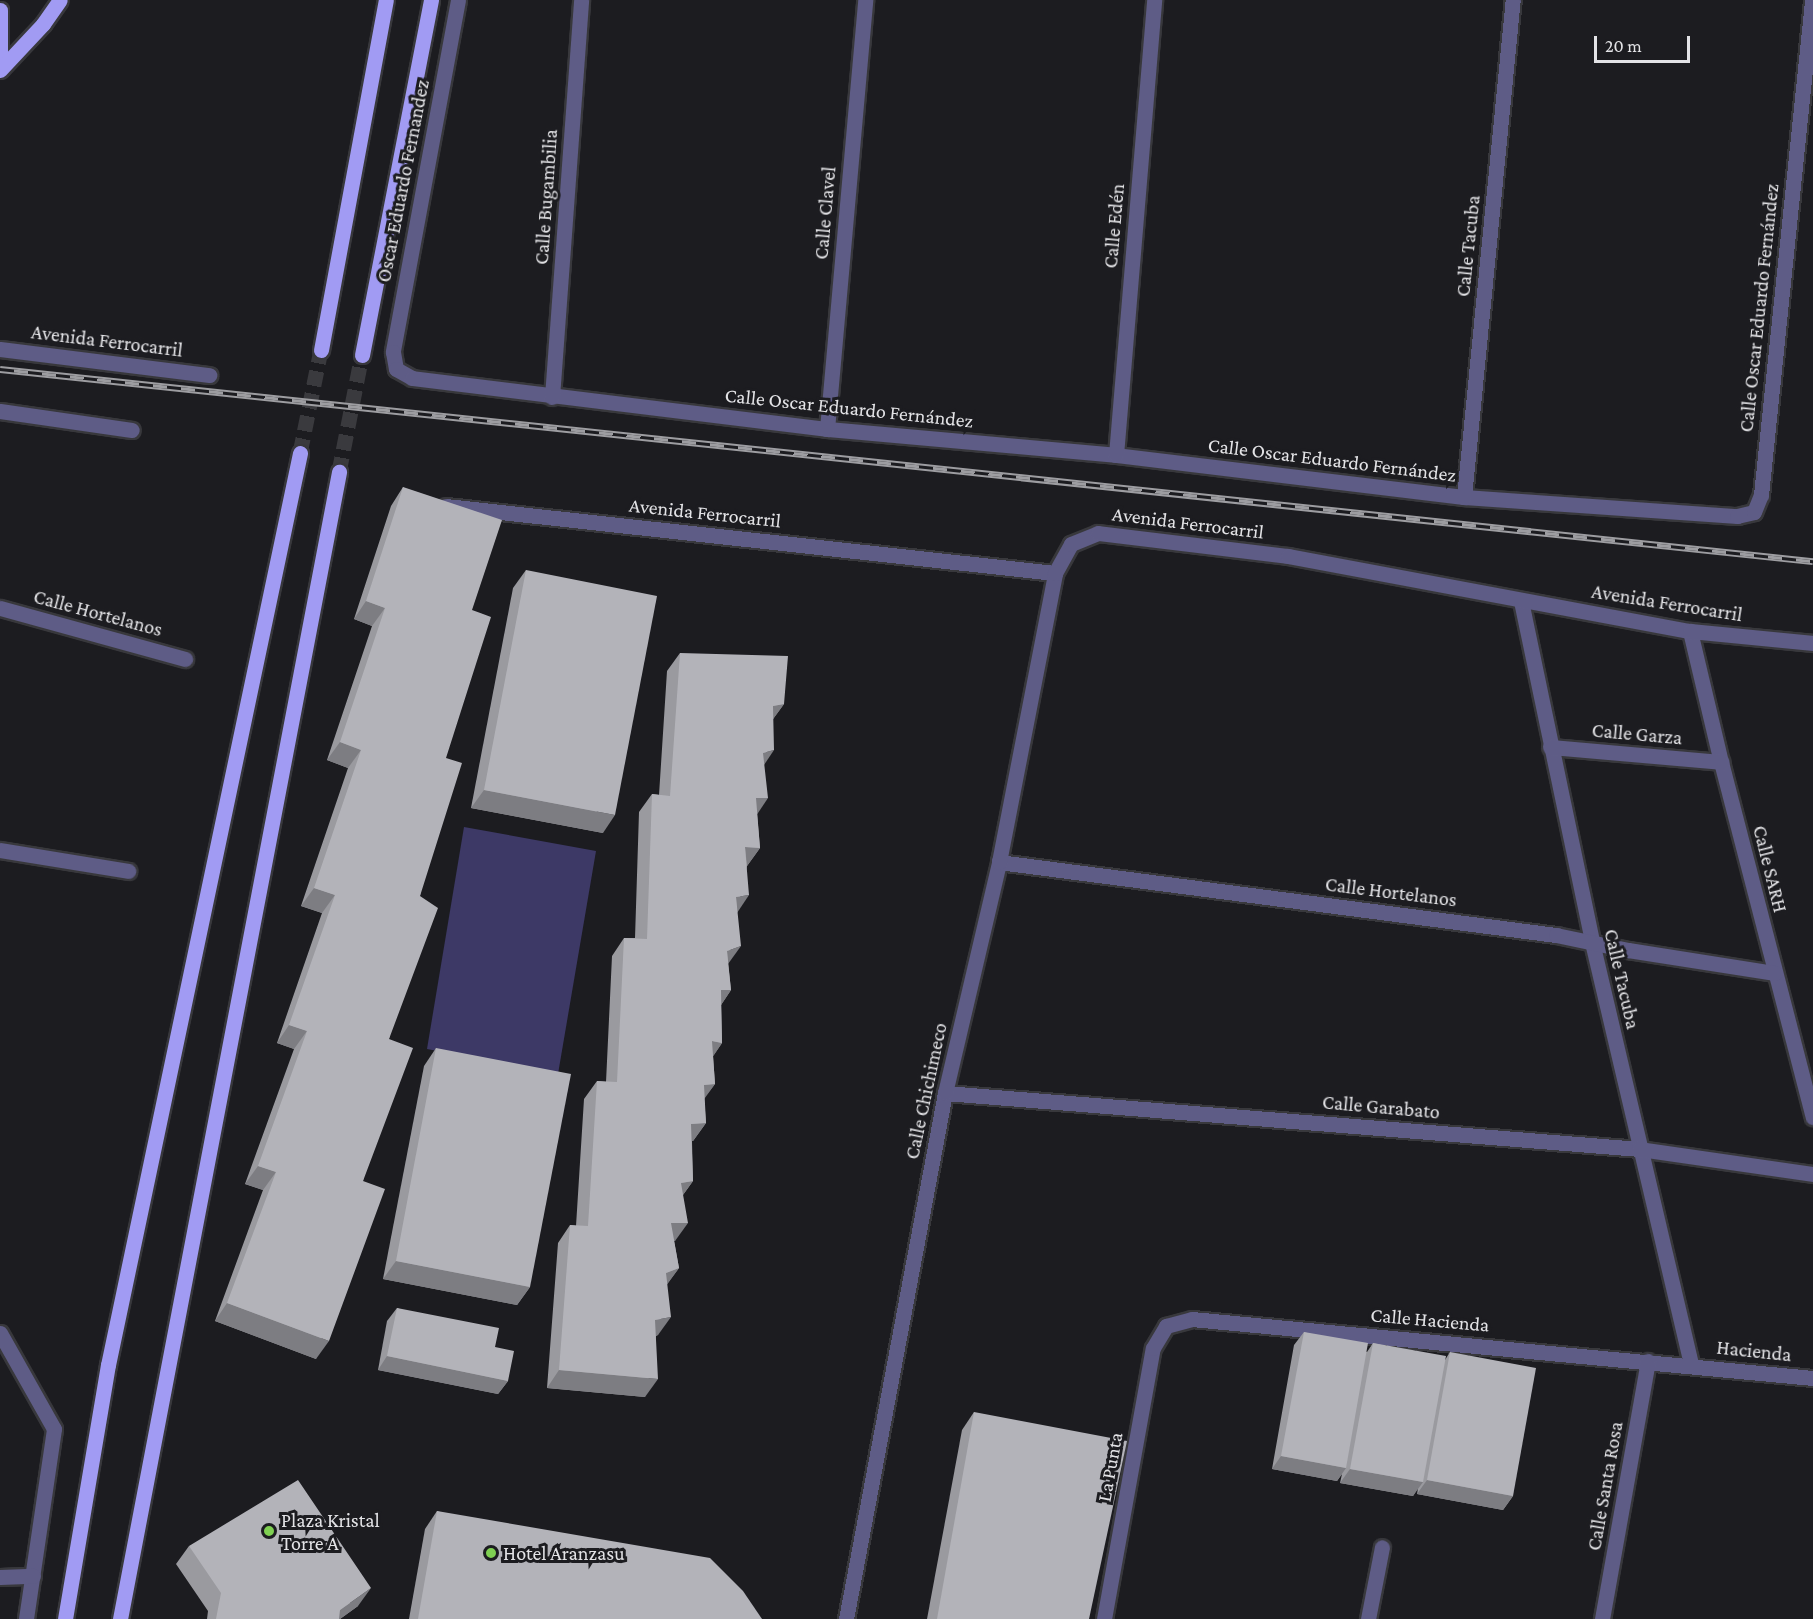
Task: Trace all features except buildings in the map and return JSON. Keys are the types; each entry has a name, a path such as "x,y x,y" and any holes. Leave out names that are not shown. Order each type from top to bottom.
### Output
{"main road":[{"path":"0,70 43,24 60,0"},
{"path":"321,350 386,0"},
{"path":"362,355 431,0"},
{"path":"0,10 0,54"},
{"path":"65,1619 108,1365 300,453"},
{"path":"120,1619 339,472"}],"street":[{"name":"Oscar Eduardo Fernandez","path":"396,369 393,352 458,0"},
{"name":"Calle Bugambilia","path":"552,397 581,0"},
{"name":"Calle Clavel","path":"827,429 865,0"},
{"name":"Calle Edén","path":"1116,455 1154,0"},
{"name":"Calle Tacuba","path":"1464,497 1512,0"},
{"name":"Calle Oscar Eduardo Fernández","path":"396,369 412,378 552,397 827,429 1116,455 1464,497 1737,516 1754,512 1761,495 1812,0"},
{"name":"Avenida Ferrocarril","path":"0,349 209,375"},
{"path":"0,411 132,430"},
{"name":"Avenida Ferrocarril","path":"428,504 1055,573 1071,544 1098,533 1288,556 1690,631 1813,643"},
{"name":"Calle Chichimeco","path":"846,1619 945,1093 999,862 1055,573"},
{"name":"Calle Tacuba","path":"1521,601 1592,942 1691,1365"},
{"name":"Calle Hortelanos","path":"0,608 185,659"},
{"name":"Calle SARH","path":"1690,631 1721,762 1813,1118"},
{"name":"Calle Garza","path":"1550,747 1721,762"},
{"path":"0,850 128,871"},
{"name":"Calle Hortelanos","path":"999,862 1556,935 1775,973"},
{"name":"Calle Garabato","path":"945,1093 1639,1149 1813,1174"},
{"name":"Calle Hacienda","path":"1166,1326 1192,1319 1691,1365"},
{"name":"La Punta","path":"1104,1619 1153,1348 1166,1326"},
{"path":"0,1333 54,1429 26,1619"},
{"name":"Calle Santa Rosa","path":"1602,1619 1648,1361"},
{"name":"Hacienda","path":"1691,1365 1813,1378"},
{"path":"1368,1619 1382,1547"},
{"path":"0,1577 33,1576"}],"shaded area":[{"path":"464,827 596,851 558,1074 427,1049"}],"tunnel":[{"path":"300,453 321,350"},
{"path":"339,472 362,355"}],"railway":[{"path":"0,369 1813,561"}],"place":[{"name":"Plaza Kristal Torre A","path":"269,1531"},
{"name":"Hotel Aranzasu","path":"491,1553"}]}
